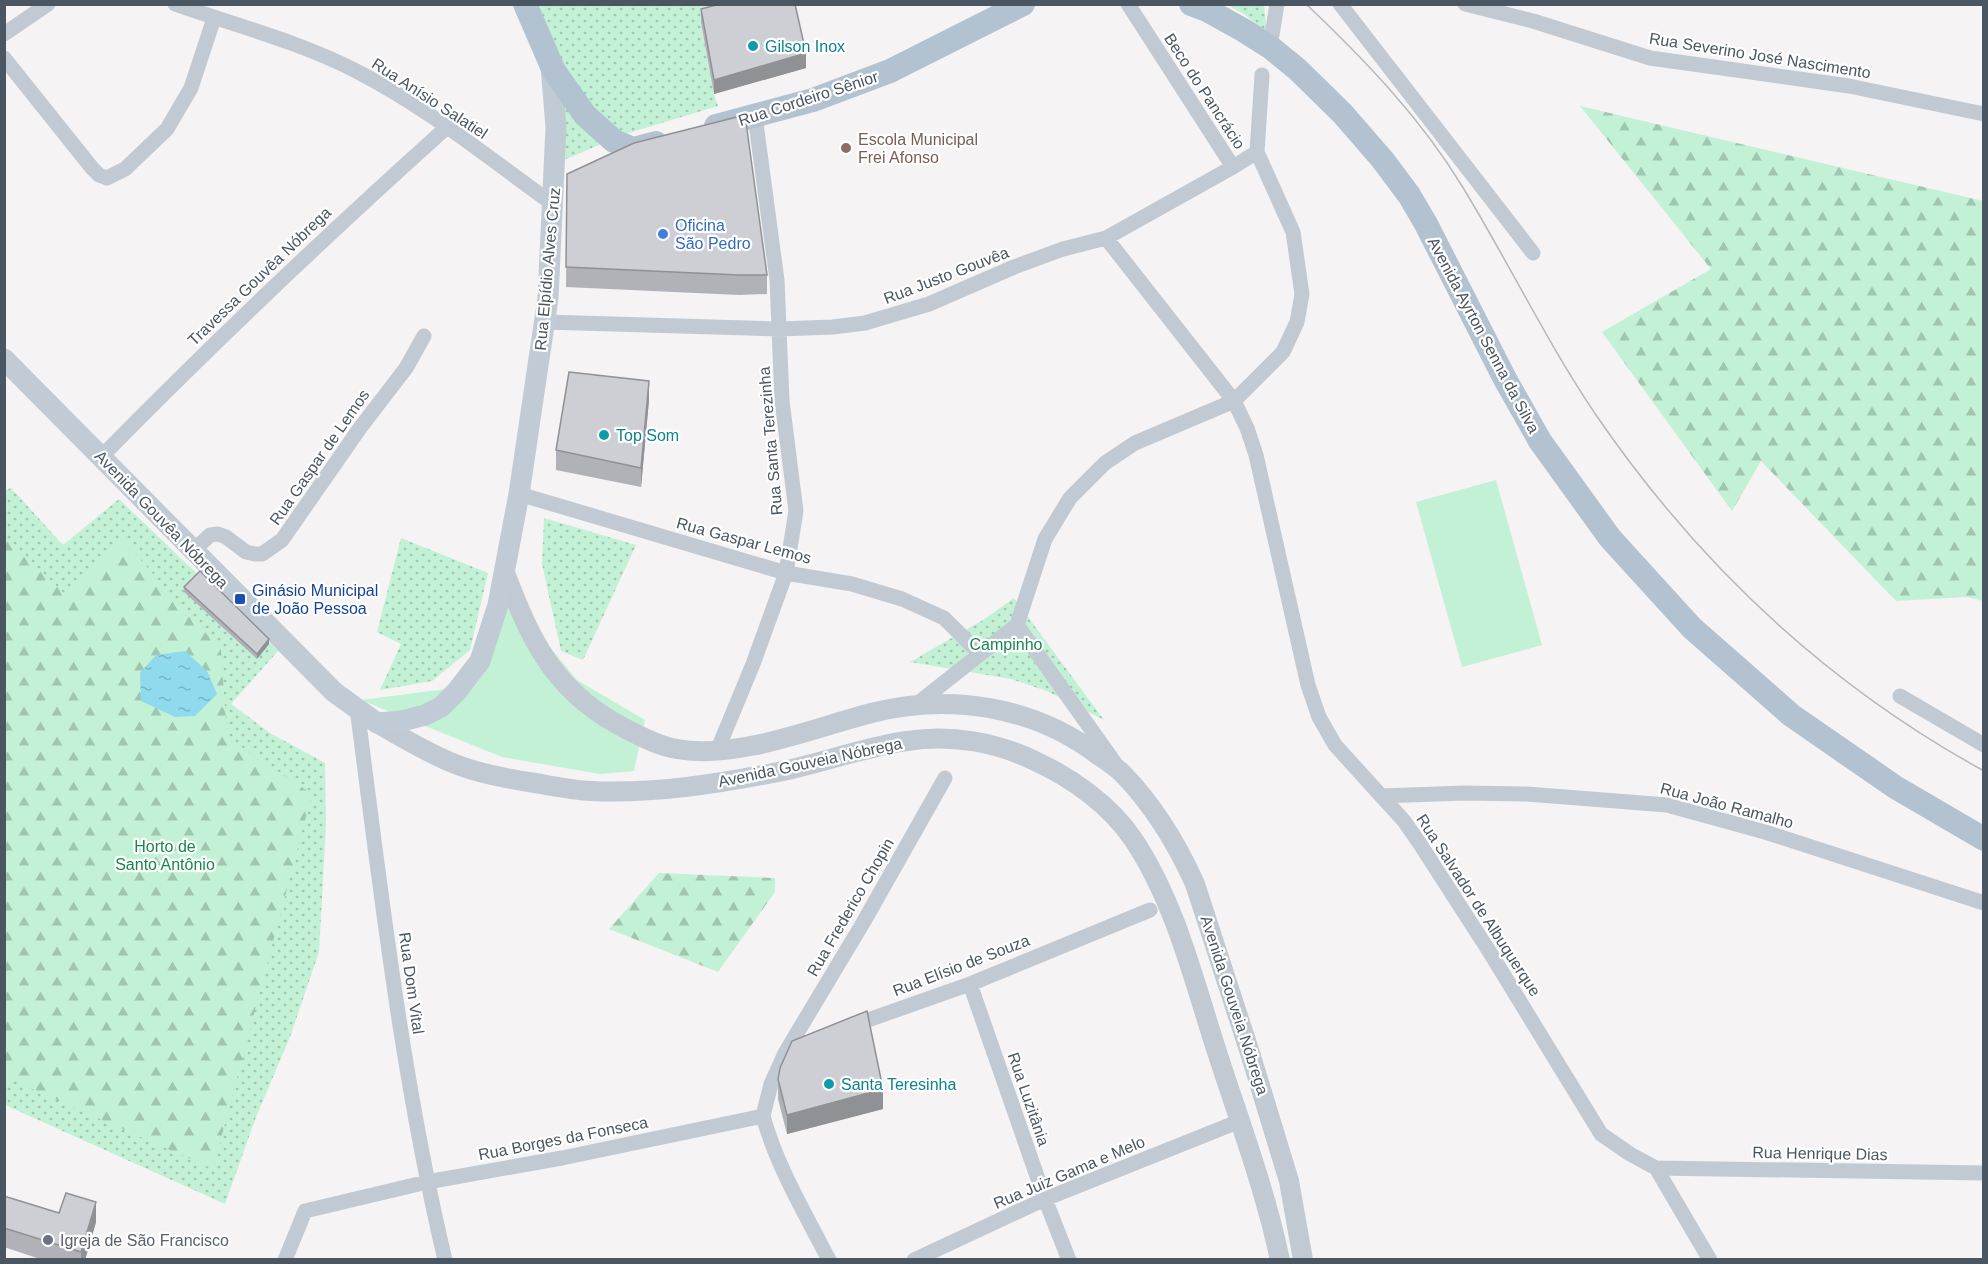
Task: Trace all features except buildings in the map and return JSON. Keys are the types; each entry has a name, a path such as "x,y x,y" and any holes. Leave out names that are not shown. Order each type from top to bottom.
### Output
{"main road":[{"name":"Rua Elpídio Alves Cruz","path":"505,573 545,322 558,190 551,65 525,4"},
{"name":"Rua Cordeiro Sênior","path":"611,160 633,149 813,100 890,71 1023,4"},
{"path":"1191,4 1207,10 1270,47"},
{"name":"Avenida Ayrton Senna da Silva","path":"1270,47 1297,69 1342,113 1382,159 1409,195 1540,441 1610,538 1692,627 1791,715 1895,787 1983,839"},
{"path":"551,65 585,116 614,141 633,149"},
{"name":"Avenida Gouvêa Nóbrega","path":"4,359 102,456 316,676 377,723"},
{"path":"377,723 402,721 425,715 441,707 457,691 480,661 498,605 505,573"}],"street":[{"path":"4,34 48,4"},
{"name":"Rua Anísio Salatiel","path":"175,4 321,54 369,78 446,128 558,190"},
{"name":"Beco do Pancrácio","path":"1128,4 1233,167"},
{"path":"1270,47 1277,4"},
{"path":"1340,4 1533,253"},
{"name":"Rua Severino José Nascimento","path":"1465,4 1542,24 1650,58 1849,86 1983,114"},
{"path":"4,58 92,168 99,175 107,178 126,169 171,123 192,87 214,18"},
{"path":"917,704 1017,625 1045,539 1070,498 1105,463 1135,443 1234,401 1283,352 1298,322 1302,294 1293,232 1257,152 1263,75"},
{"name":"Rua Santa Terezinha","path":"717,751 753,664 786,573 796,511 782,401 780,329 772,227 756,116"},
{"name":"Travessa Gouvêa Nóbrega","path":"102,456 235,323 361,204 446,128"},
{"name":"Rua Justo Gouvêa","path":"545,322 780,329 865,323 901,314 1063,249 1106,238 1257,152"},
{"name":"Rua Salvador de Albuquerque","path":"1106,238 1234,401 1247,428 1256,455 1308,685 1319,717 1335,745 1404,821 1420,844 1489,951 1601,1134 1656,1168"},
{"name":"Rua Gaspar de Lemos","path":"193,551 210,535 218,534 226,537 246,552 255,554 262,554 282,540 360,428 406,368 424,336"},
{"name":"Rua Gaspar Lemos","path":"519,494 786,573 852,584 902,599 944,618 980,654"},
{"name":"Avenida Gouveia Nóbrega","path":"505,573 538,648 575,696 610,722 643,738 676,749 717,751 761,743 874,712 917,704 963,704 1019,714 1048,724 1076,740 1122,772 1163,824 1195,884 1286,1170 1296,1213 1303,1260"},
{"path":"1017,625 1122,772"},
{"path":"1900,696 1983,745"},
{"name":"Rua Dom Vital","path":"357,708 407,1073 427,1182 445,1260"},
{"name":"Avenida Gouveia Nóbrega","path":"377,723 456,765 505,778 590,791 702,785 781,772 908,741 947,739 978,741 1017,752 1049,767 1088,793 1131,836 1151,870 1173,920 1263,1189 1280,1260"},
{"name":"Rua Frederico Chopin","path":"784,1053 863,923 945,778"},
{"name":"Rua João Ramalho","path":"1381,796 1464,793 1527,794 1667,805 1765,832 1983,903"},
{"name":"Rua Elísio de Souza","path":"836,1033 970,984 1150,910"},
{"name":"Rua Luzitânia","path":"970,984 1045,1199 1069,1260"},
{"path":"805,1045 784,1053 771,1084 763,1116 778,1160 829,1260"},
{"name":"Rua Borges da Fonseca","path":"285,1260 305,1211 427,1182 562,1158 763,1116"},
{"name":"Rua Juiz Gama e Melo","path":"915,1260 1045,1199 1240,1121"},
{"path":"1656,1168 1710,1260"},
{"name":"Rua Henrique Dias","path":"1656,1168 1983,1173"}],"green space":[{"path":"532,5 719,5 720,19 701,24 718,106 625,134 552,165 556,70"},
{"path":"1228,5 1264,5 1267,33 1244,14"},
{"path":"1580,106 1983,201 1983,601 1967,597 1896,601 1761,461 1732,511 1602,332 1711,269"},
{"path":"1496,480 1542,645 1462,667 1416,502"},
{"name":"Horto de Santo Antônio","path":"11,488 63,545 119,499 278,651 231,704 270,733 325,763 326,824 319,952 290,1037 256,1117 225,1204 5,1105 4,491"},
{"path":"544,518 636,545 583,660 561,651 542,564"},
{"name":"Horto de Santo Antônio","path":"4,536 65,594 123,540 221,650 227,737 312,794 213,1169 5,1077"},
{"path":"401,538 488,573 470,650 432,681 380,690 401,644 377,632"},
{"path":"506,567 545,641 577,680 645,720 634,771 600,774 502,757 361,700 446,689 472,659"},
{"name":"Campinho","path":"1014,598 1104,720 1047,691 1011,679 910,662 983,620"},
{"path":"659,873 775,878 775,892 718,972 609,929"}],"water":[{"path":"185,651 207,671 217,694 195,716 175,717 141,701 140,673 156,655"}],"tram line":[{"path":"1306,4 1390,90 1446,161 1578,387 1635,470 1677,521 1769,616 1819,659 1871,700 1926,737 1984,771"}],"place":[{"name":"Gilson Inox","path":"753,46"},
{"name":"Escola Municipal Frei Afonso","path":"846,148"},
{"name":"Oficina São Pedro","path":"663,234"},
{"name":"Top Som","path":"604,435"},
{"name":"Ginásio Municipal de João Pessoa","path":"240,599"},
{"name":"Santa Teresinha","path":"829,1084"},
{"name":"Igreja de São Francisco","path":"48,1240"}]}
